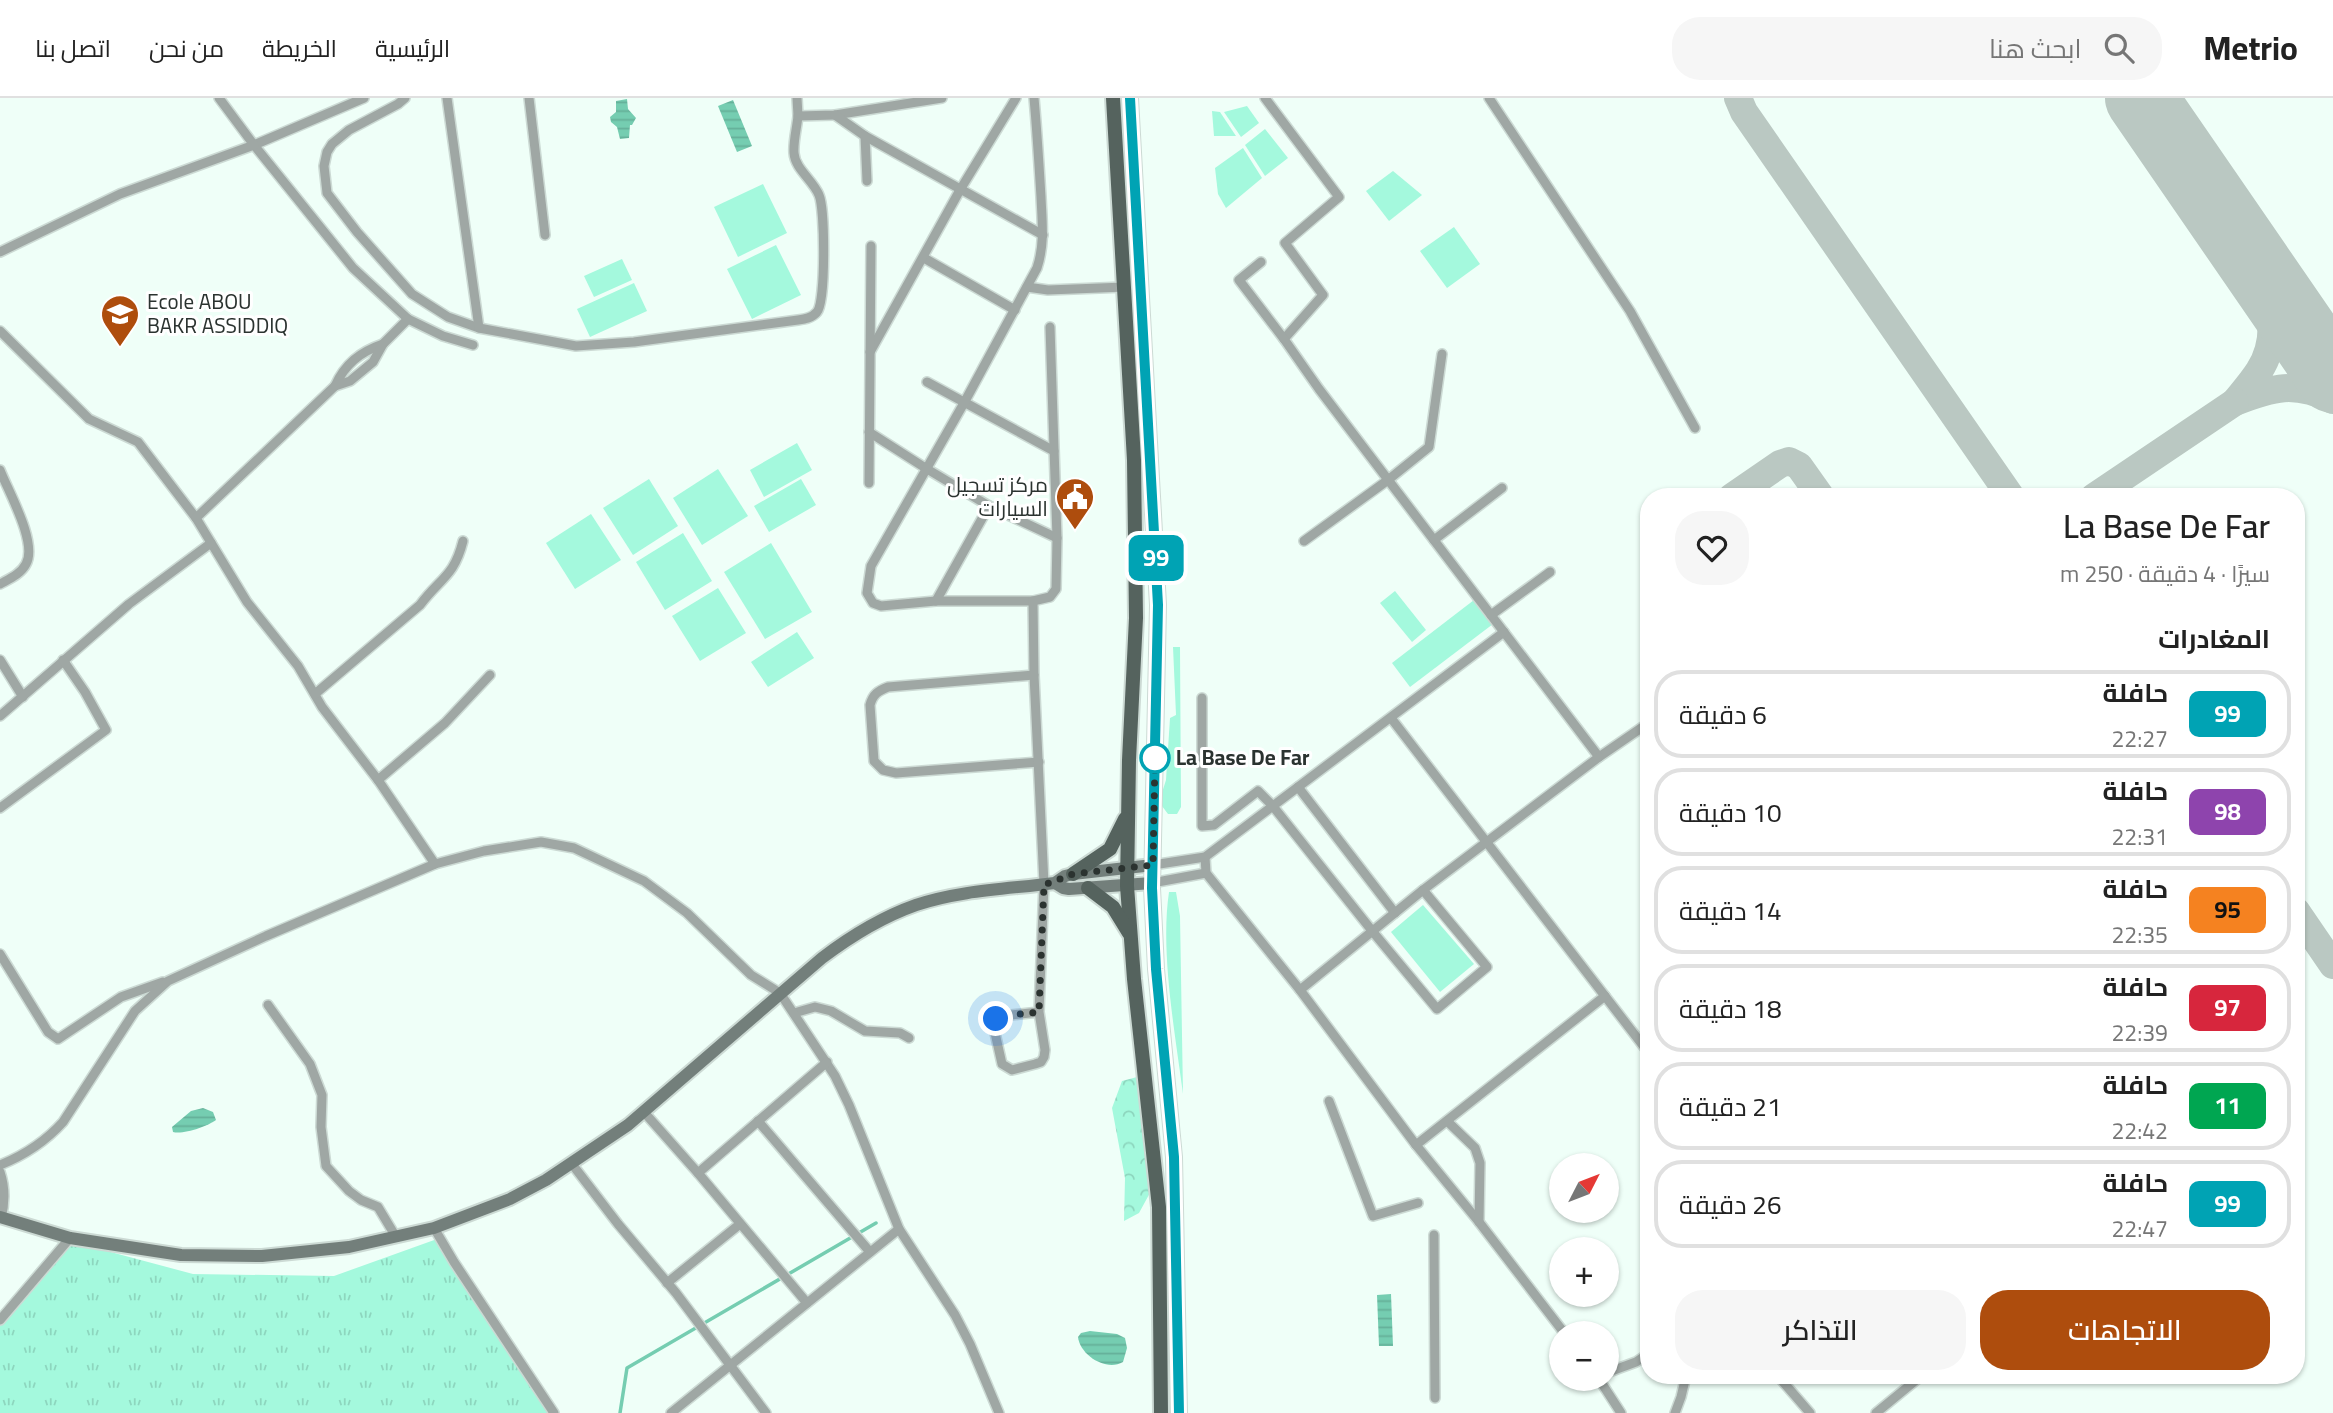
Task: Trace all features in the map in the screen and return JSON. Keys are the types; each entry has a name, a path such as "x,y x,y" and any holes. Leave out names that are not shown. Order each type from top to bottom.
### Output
{"main road":[{"path":"1113,98 1133,433 1136,618 1127,886 1159,1207 1161,1413"},
{"path":"1130,98 1158,605 1153,883 1156,969 1174,1157 1179,1413"},
{"path":"1073,874 1110,849 1128,811"},
{"path":"1088,888 1113,907 1130,934"}],"street":[{"path":"219,98 354,268 408,319 443,336 473,345"},
{"path":"0,252 120,194 279,136 364,98"},
{"path":"405,98 349,130 332,144 324,166 327,192 357,233 412,294 448,317 479,328 576,346 634,342 810,318 818,312 822,293 821,211 819,195 793,154 798,116 797,98"},
{"path":"447,98 479,328"},
{"path":"528,98 545,235"},
{"path":"798,116 835,115 942,98"},
{"path":"870,352 960,190 1016,98"},
{"path":"1034,98 1039,148 1042,254 1015,310 871,566 867,593 873,604 881,606 936,601 1033,601 1050,597 1056,589 1057,538 1050,327"},
{"path":"1265,98 1339,198 1285,243 1323,295 1284,339"},
{"path":"1489,98 1630,311 1695,428"},
{"path":"835,115 865,136 1043,235"},
{"path":"865,136 867,181"},
{"path":"869,484 870,246"},
{"path":"924,258 1015,310"},
{"path":"1261,262 1240,280 1319,389 1599,757"},
{"path":"1027,287 1048,290 1125,287"},
{"path":"335,386 350,381 373,362 383,344 408,319"},
{"path":"0,331 89,419 138,442 196,518 247,602 298,666 435,864"},
{"path":"196,518 335,386 354,359 368,349 383,344"},
{"path":"1304,541 1429,447 1442,354"},
{"path":"927,382 1054,451"},
{"path":"869,432 989,506 1057,538"},
{"path":"0,470 30,547 27,564 15,576 0,584"},
{"path":"1434,540 1502,488"},
{"path":"936,601 989,506"},
{"path":"315,694 420,605 432,589 450,573 458,561 463,541"},
{"path":"0,716 130,604 211,543"},
{"path":"1491,615 1550,572"},
{"path":"1033,601 1038,762 1050,884 1039,1012 1044,1058 1035,1064 1012,1070 1006,1068 1002,1064 993,1024 1001,1016 1039,1012"},
{"path":"1050,884 1073,874 1205,857 1504,632"},
{"path":"0,660 23,697"},
{"path":"0,808 106,730 63,660"},
{"path":"378,779 455,714 490,675"},
{"path":"1034,675 888,687 879,690 872,697 870,705 874,761 883,770 896,773 1038,762"},
{"path":"1202,698 1202,827 1214,825 1258,791 1437,1009 1487,967 1423,890"},
{"path":"1391,718 1605,996 1640,1034"},
{"path":"1300,990 1423,890 1640,729"},
{"path":"1298,787 1395,913"},
{"path":"0,954 48,1032 58,1039 121,997 169,981 225,954 435,864 484,851 541,842 574,848 644,881 687,913 751,975 780,993 827,1062 849,1105 899,1229 955,1315 999,1413"},
{"path":"1205,857 1206,873 1300,990 1416,1145 1555,1321"},
{"path":"0,1172 4,1207 0,1218 70,1238 181,1255 262,1256 349,1247 434,1228 510,1199 572,1164 628,1125 844,941 894,914 918,904 986,890 1050,884 1063,888 1127,886 1206,873"},
{"path":"0,1165 33,1149 63,1122 135,1011 169,981"},
{"path":"1416,1145 1605,996"},
{"path":"268,1005 310,1064 322,1095 321,1127 326,1166 349,1191 378,1207 396,1237"},
{"path":"794,1013 815,1007 831,1011 865,1031 900,1033 909,1038"},
{"path":"698,1173 827,1062"},
{"path":"1329,1101 1373,1216 1418,1203"},
{"path":"643,1111 807,1303"},
{"path":"758,1121 870,1252"},
{"path":"1447,1121 1475,1148 1480,1163 1479,1222"},
{"path":"572,1164 766,1413"},
{"path":"667,1283 740,1224"},
{"path":"434,1228 554,1413"},
{"path":"671,1413 899,1229"},
{"path":"1434,1235 1435,1398"},
{"path":"0,1320 70,1238"},
{"path":"1619,1368 1640,1359"},
{"path":"1675,1413 1684,1384"},
{"path":"1785,1384 1810,1413"},
{"path":"1876,1413 1911,1384"},
{"path":"1607,1391 1621,1413"}],"green space":[{"path":"1247,106 1259,123 1241,137 1224,112"},
{"path":"1212,111 1220,112 1236,136 1214,136"},
{"path":"1265,129 1288,158 1265,176 1245,145"},
{"path":"1243,148 1262,178 1226,208 1218,194 1215,168"},
{"path":"1393,171 1422,195 1389,221 1366,191"},
{"path":"763,184 787,233 738,257 714,207"},
{"path":"1454,227 1480,264 1447,288 1420,251"},
{"path":"776,245 801,295 752,319 727,269"},
{"path":"622,259 632,280 594,297 584,276"},
{"path":"634,283 647,311 590,337 577,309"},
{"path":"797,443 812,470 764,497 750,470"},
{"path":"718,469 748,516 702,545 673,498"},
{"path":"649,479 678,526 633,555 603,508"},
{"path":"801,479 816,505 769,532 754,506"},
{"path":"591,514 621,560 575,589 546,543"},
{"path":"683,533 712,581 665,610 636,562"},
{"path":"771,543 812,612 765,639 724,572"},
{"path":"718,588 746,633 700,661 672,616"},
{"path":"1395,591 1426,630 1412,642 1380,603"},
{"path":"1474,600 1493,624 1410,687 1392,663"},
{"path":"797,632 814,658 768,687 751,662"},
{"path":"1173,647 1180,647 1181,807 1177,814 1168,814 1159,802 1166,780 1170,718 1176,715"},
{"path":"1169,892 1176,892 1180,916 1183,1094 1167,966"},
{"path":"1423,905 1474,964 1440,992 1391,932"},
{"path":"1137,1077 1151,1191 1139,1213 1124,1221 1125,1178 1112,1108 1122,1081"},
{"path":"62,1239 193,1274 334,1276 437,1239 552,1413 0,1413 0,1312"}],"shaded area":[{"path":"627,99 628,109 636,118 630,125 629,138 620,139 617,127 610,117 616,112 616,101"},
{"path":"733,100 752,146 737,152 718,106"},
{"path":"203,1108 213,1112 216,1120 195,1129 173,1132 172,1127 191,1111"},
{"path":"1391,1294 1393,1346 1379,1346 1377,1295"},
{"path":"1090,1331 1117,1334 1125,1338 1127,1348 1123,1362 1116,1365 1102,1363 1083,1350 1078,1337 1081,1333"}],"waterway":[{"path":"620,1413 627,1368 876,1223"}],"taxiway":[{"path":"1738,98 1744,112 2005,488"},
{"path":"2259,270 2270,308 2270,346 2259,371 2235,402 2284,388 2307,390 2333,400"},
{"path":"2107,488 2235,402"},
{"path":"1745,488 1780,464 1789,461 1799,466 1815,488"},
{"path":"2305,924 2333,965"}],"runway":[{"path":"2141,98 2333,377"}],"bus line":[{"name":"99","path":"1130,98 1158,605 1152,888 1156,969 1174,1157 1179,1413"}],"place":[{"name":"Ecole ABOU BAKR ASSIDDIQ","path":"120,348"},
{"name":"مركز تسجيل السيارات","path":"1075,531"},
{"name":"La Base De Far","path":"1155,758"}],"route":[{"path":"996,1019 1001,1016 1039,1012 1044,884 1055,883 1073,874 1153,865 1155,758"}]}
